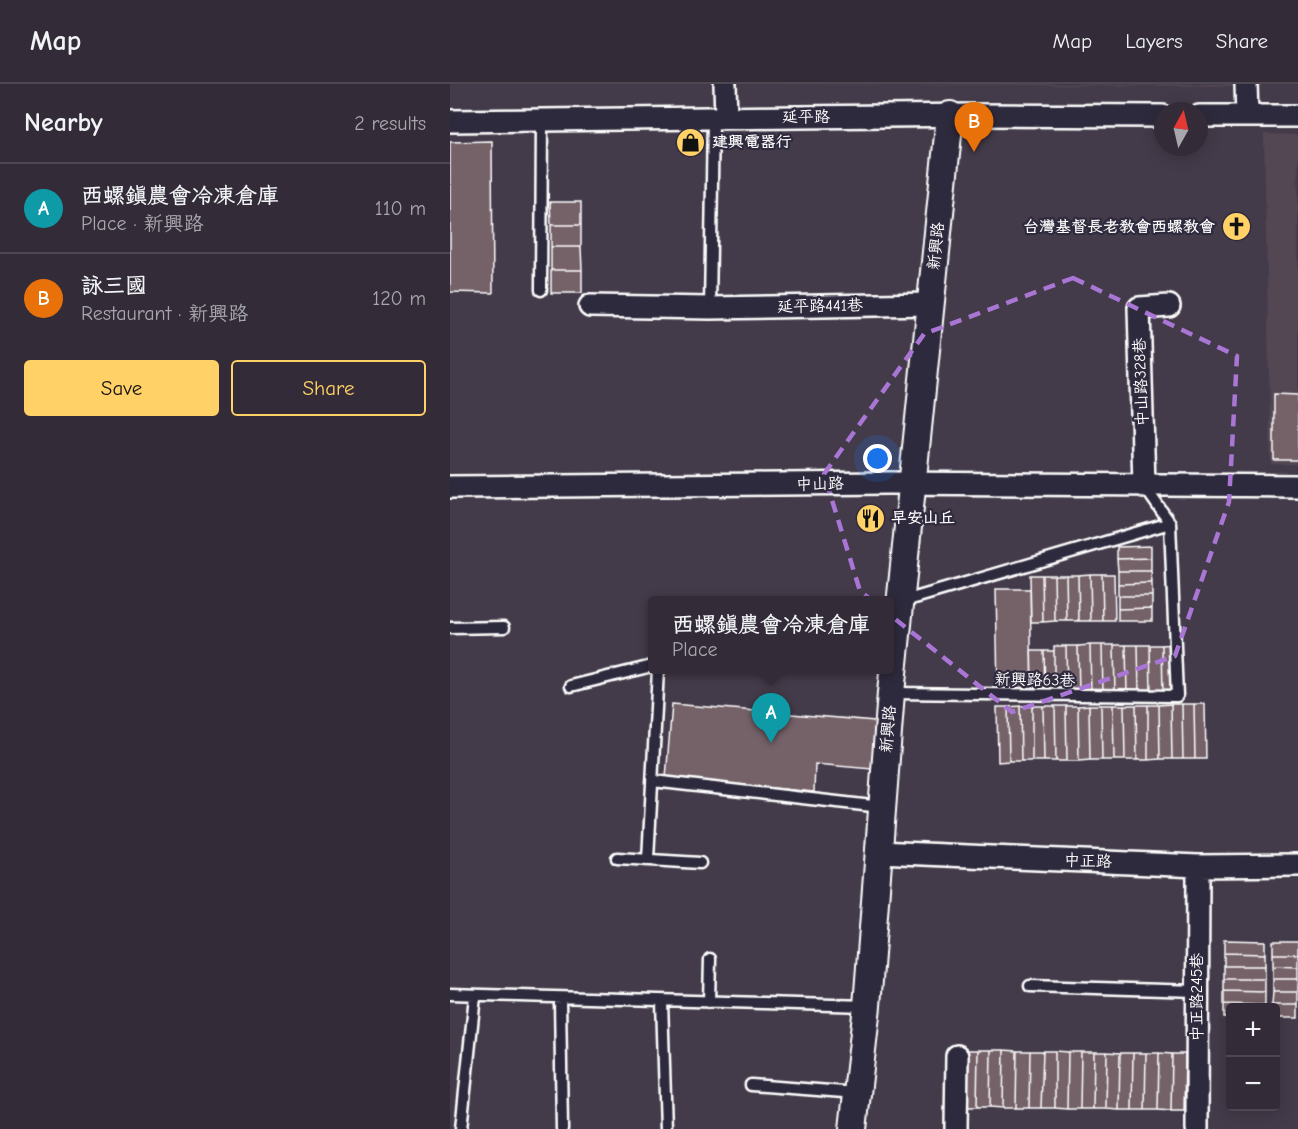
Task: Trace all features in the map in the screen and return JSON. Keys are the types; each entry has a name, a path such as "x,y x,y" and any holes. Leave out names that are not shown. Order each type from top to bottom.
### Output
{"street":[{"path":"720,118 725,84"},
{"path":"1246,84 1246,116"},
{"name":"新興路","path":"894,626 895,604 913,483 951,116"},
{"name":"延平路","path":"450,121 1154,116"},
{"path":"1208,116 1298,116"},
{"name":"延平路441巷","path":"590,306 710,308 930,304"},
{"name":"中山路328巷","path":"1144,486 1139,308 1169,306"},
{"name":"中山路","path":"450,487 913,483 1298,486"},
{"name":"新興路","path":"853,1129 867,1006 892,674"},
{"name":"中正路","path":"878,852 1198,866 1298,865"},
{"name":"中正路245巷","path":"1197,1129 1198,866"},
{"path":"956,1129 957,1056"}],"lane":[{"path":"710,308 720,118"},
{"path":"541,290 542,120"},
{"path":"895,604 1170,523 1144,486"},
{"name":"新興路63巷","path":"891,693 1178,696 1170,523"},
{"path":"450,628 504,627"},
{"path":"571,686 648,667"},
{"path":"648,860 658,674"},
{"path":"653,781 881,807"},
{"path":"616,858 700,863"},
{"path":"709,1002 710,959"},
{"path":"1030,986 1197,990"},
{"path":"450,994 662,1002 867,1006"},
{"path":"461,1129 475,996"},
{"path":"560,999 562,1129"},
{"path":"662,1002 666,1129"},
{"path":"751,1085 857,1093"}],"highlighted area":[{"path":"1073,278 1237,356 1229,502 1175,656 1012,712 860,591 824,474 924,334"}],"shaded area":[{"path":"752,84 1262,84 1262,86"},
{"path":"1264,134 1298,135 1298,464 1271,464"}],"building":[{"path":"492,141 493,293 450,292 450,142"},
{"path":"550,202 581,202 581,225 551,225"},
{"path":"551,225 581,225 581,247 551,247"},
{"path":"551,247 581,247 582,270 551,270"},
{"path":"551,270 582,270 582,293 551,293"},
{"path":"1274,394 1298,395 1298,460 1274,460"},
{"path":"1151,546 1151,558 1117,559 1117,547"},
{"path":"1151,558 1151,571 1118,571 1117,559"},
{"path":"1118,571 1151,571 1152,583 1118,584"},
{"path":"1090,574 1091,621 1079,621 1078,575"},
{"path":"1090,574 1102,574 1103,621 1091,621"},
{"path":"1102,574 1114,574 1115,621 1103,621"},
{"path":"1030,575 1042,575 1043,622 1031,622"},
{"path":"1042,575 1054,575 1055,621 1043,622"},
{"path":"1054,575 1066,575 1067,621 1055,621"},
{"path":"1066,575 1078,575 1079,621 1067,621"},
{"path":"1152,583 1152,596 1118,596 1118,584"},
{"path":"996,589 1030,589 1032,689 998,689"},
{"path":"1118,596 1152,596 1152,608 1118,609"},
{"path":"1152,608 1152,621 1118,621 1118,609"},
{"path":"1174,644 1175,693 1163,693 1162,645"},
{"path":"1090,645 1102,645 1103,694 1091,694"},
{"path":"1090,645 1091,694 1079,694 1078,646"},
{"path":"1102,645 1114,645 1115,694 1103,694"},
{"path":"1114,645 1126,645 1127,694 1115,694"},
{"path":"1126,645 1138,645 1139,693 1127,694"},
{"path":"1138,645 1150,645 1151,693 1139,693"},
{"path":"1150,645 1162,645 1163,693 1151,693"},
{"path":"1054,646 1066,646 1067,694 1054,695"},
{"path":"1066,646 1078,646 1079,694 1067,694"},
{"path":"1031,651 1044,651 1045,695 1032,695"},
{"path":"1044,651 1054,651 1054,695 1045,695"},
{"path":"672,704 875,721 872,769 815,764 814,792 666,778"},
{"path":"1171,704 1182,704 1183,759 1172,759"},
{"path":"1171,704 1172,759 1160,759 1159,705"},
{"path":"1182,704 1194,704 1195,759 1183,759"},
{"path":"1194,704 1205,704 1206,759 1195,759"},
{"path":"1089,705 1101,705 1102,760 1090,760"},
{"path":"1089,705 1090,760 1079,761 1078,706"},
{"path":"1101,705 1113,705 1114,760 1102,760"},
{"path":"1113,705 1124,705 1125,760 1114,760"},
{"path":"1124,705 1136,705 1137,760 1125,760"},
{"path":"1136,705 1148,705 1148,760 1137,760"},
{"path":"1148,705 1159,705 1160,759 1148,760"},
{"path":"1020,706 1032,706 1032,761 1021,761"},
{"path":"1020,706 1021,761 1009,761 1008,707"},
{"path":"1032,706 1043,706 1044,761 1032,761"},
{"path":"1043,706 1055,706 1056,761 1044,761"},
{"path":"1055,706 1066,706 1067,761 1056,761"},
{"path":"1066,706 1078,706 1079,761 1067,761"},
{"path":"997,707 1008,707 1009,761 998,762"},
{"path":"1224,940 1265,941 1265,954 1224,953"},
{"path":"1273,941 1298,941 1298,954 1273,954"},
{"path":"1224,953 1265,954 1265,966 1224,966"},
{"path":"1273,954 1298,954 1298,967 1273,966"},
{"path":"1224,966 1265,966 1265,979 1224,979"},
{"path":"1273,966 1298,967 1298,979 1273,979"},
{"path":"1224,979 1265,979 1265,992 1224,991"},
{"path":"1273,979 1298,979 1298,992 1273,992"},
{"path":"1224,991 1265,992 1265,1003 1224,1004"},
{"path":"1273,992 1298,992 1298,1005 1272,1003"},
{"path":"1224,1004 1226,1004 1226,1017 1224,1017"},
{"path":"1280,1005 1298,1005 1298,1018 1280,1018"},
{"path":"965,1050 978,1050 977,1107 964,1107"},
{"path":"978,1050 991,1050 990,1107 977,1107"},
{"path":"991,1050 1004,1050 1003,1108 990,1107"},
{"path":"1004,1050 1017,1051 1016,1108 1003,1108"},
{"path":"1017,1051 1030,1051 1029,1108 1016,1108"},
{"path":"1030,1051 1043,1051 1041,1108 1029,1108"},
{"path":"1043,1051 1055,1051 1055,1108 1041,1108"},
{"path":"1055,1051 1068,1052 1067,1109 1055,1108"},
{"path":"1068,1052 1081,1052 1080,1109 1067,1109"},
{"path":"1081,1052 1094,1052 1093,1109 1080,1109"},
{"path":"1094,1052 1107,1052 1106,1109 1093,1109"},
{"path":"1107,1052 1120,1053 1119,1110 1106,1109"},
{"path":"1120,1053 1133,1053 1132,1110 1119,1110"},
{"path":"1133,1053 1146,1053 1145,1110 1132,1110"},
{"path":"1146,1053 1159,1053 1158,1110 1145,1110"},
{"path":"1159,1053 1172,1054 1171,1111 1158,1110"},
{"path":"1172,1054 1185,1054 1184,1111 1171,1111"}],"place":[{"name":"建興電器行","path":"691,142"},
{"name":"詠三國","path":"974,152"},
{"name":"台灣基督長老教會西螺教會","path":"1236,227"},
{"name":"早安山丘","path":"870,518"},
{"name":"西螺鎮農會冷凍倉庫","path":"771,743"}]}
